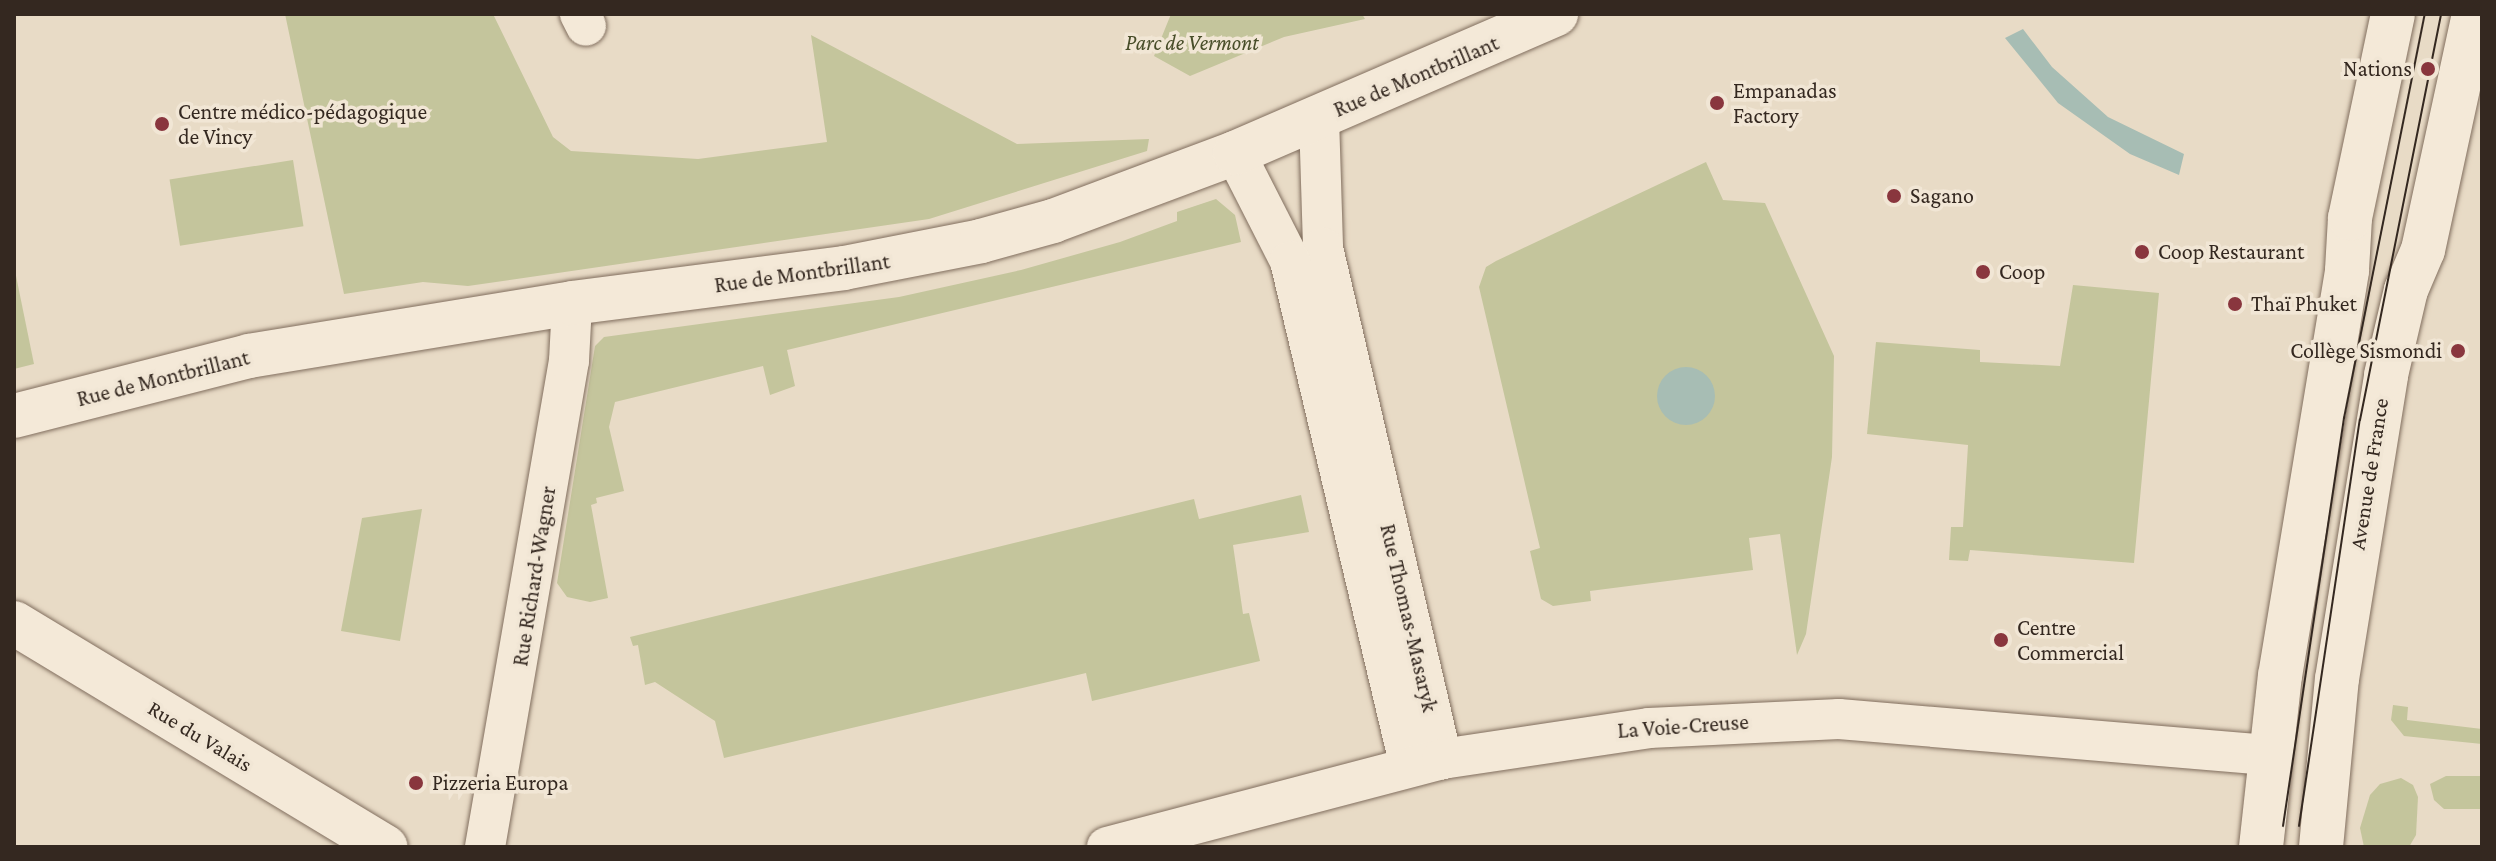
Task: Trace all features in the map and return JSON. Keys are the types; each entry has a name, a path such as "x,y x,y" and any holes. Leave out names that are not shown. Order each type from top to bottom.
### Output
{"main road":[{"name":"Rue de Montbrillant","path":"14,416 249,356 572,303 912,257 1053,221 1235,153 1556,14"},
{"path":"2261,847 2271,755 2347,270 2350,218 2393,14"},
{"name":"Avenue de France","path":"2321,847 2337,679 2392,345 2423,250 2474,14"},
{"name":"Rue du Valais","path":"14,623 386,847"},
{"path":"2271,755 2330,759"}],"street":[{"name":"Rue Thomas-Masaryk","path":"1319,118 1319,207 1312,275 1426,763"},
{"name":"Rue Thomas-Masaryk","path":"1235,153 1275,221 1312,275"},
{"name":"Rue Richard-Wagner","path":"485,847 564,393 572,303"},
{"name":"La Voie-Creuse","path":"1107,847 1426,763 1588,734 1803,719 1948,726 2271,755"}],"green space":[{"path":"285,14 493,14 553,137 571,151 698,159 827,142 811,35 1017,144 1149,139 1147,151 929,219 468,286 423,282 344,294"},
{"name":"Parc de Vermont","path":"1171,14 1362,14 1365,19 1284,37 1190,76 1154,56"},
{"path":"293,160 303,226 180,246 170,180"},
{"path":"1706,162 1723,200 1765,203 1834,356 1832,457 1806,634 1797,655 1780,534 1749,538 1753,570 1590,591 1591,601 1553,606 1541,599 1530,551 1540,548 1479,287 1486,267 1496,261"},
{"path":"1216,199 1235,215 1241,242 787,350 795,386 770,395 763,366 615,402 609,427 624,491 596,498 597,503 591,505 608,598 590,602 567,597 557,583 595,346 604,337 899,297 1021,270 1120,242 1177,221 1177,212"},
{"path":"14,266 34,364 14,369"},
{"path":"2073,285 2159,293 2134,563 1970,550 1968,561 1949,560 1951,527 1963,527 1968,445 1867,434 1876,342 1980,350 1980,362 2060,366"},
{"path":"1301,495 1309,532 1233,545 1243,614 1249,613 1260,661 1092,701 1086,673 724,758 715,721 655,682 645,685 638,645 633,646 630,637 1194,499 1199,519"},
{"path":"422,509 400,641 341,631 362,518"},
{"path":"2393,705 2408,707 2407,720 2482,729 2482,744 2404,736 2391,720"},
{"path":"2446,776 2482,776 2482,809 2444,809 2434,800 2430,784"},
{"path":"2401,778 2413,785 2418,797 2416,835 2409,847 2364,847 2360,828 2370,795 2380,784"}],"shaded area":[{"path":"2023,29 2052,67 2108,117 2184,154 2179,175 2130,154 2058,103 2005,38"},
{"path":"1686,367 1707,375 1715,396 1707,417 1686,425 1665,417 1657,396 1665,375"}],"tram line":[{"path":"2283,826 2344,418 2425,14"},
{"path":"2299,826 2360,420 2441,14"}],"place":[{"name":"Nations","path":"2428,69"},
{"name":"Empanadas Factory","path":"1717,103"},
{"name":"Centre médico-pédagogique de Vincy","path":"162,124"},
{"name":"Sagano","path":"1894,196"},
{"name":"Coop Restaurant","path":"2142,252"},
{"name":"Coop","path":"1983,272"},
{"name":"Thaï Phuket","path":"2235,304"},
{"name":"Collège Sismondi","path":"2458,351"},
{"name":"Centre Commercial","path":"2001,640"},
{"name":"Pizzeria Europa","path":"416,783"}]}
